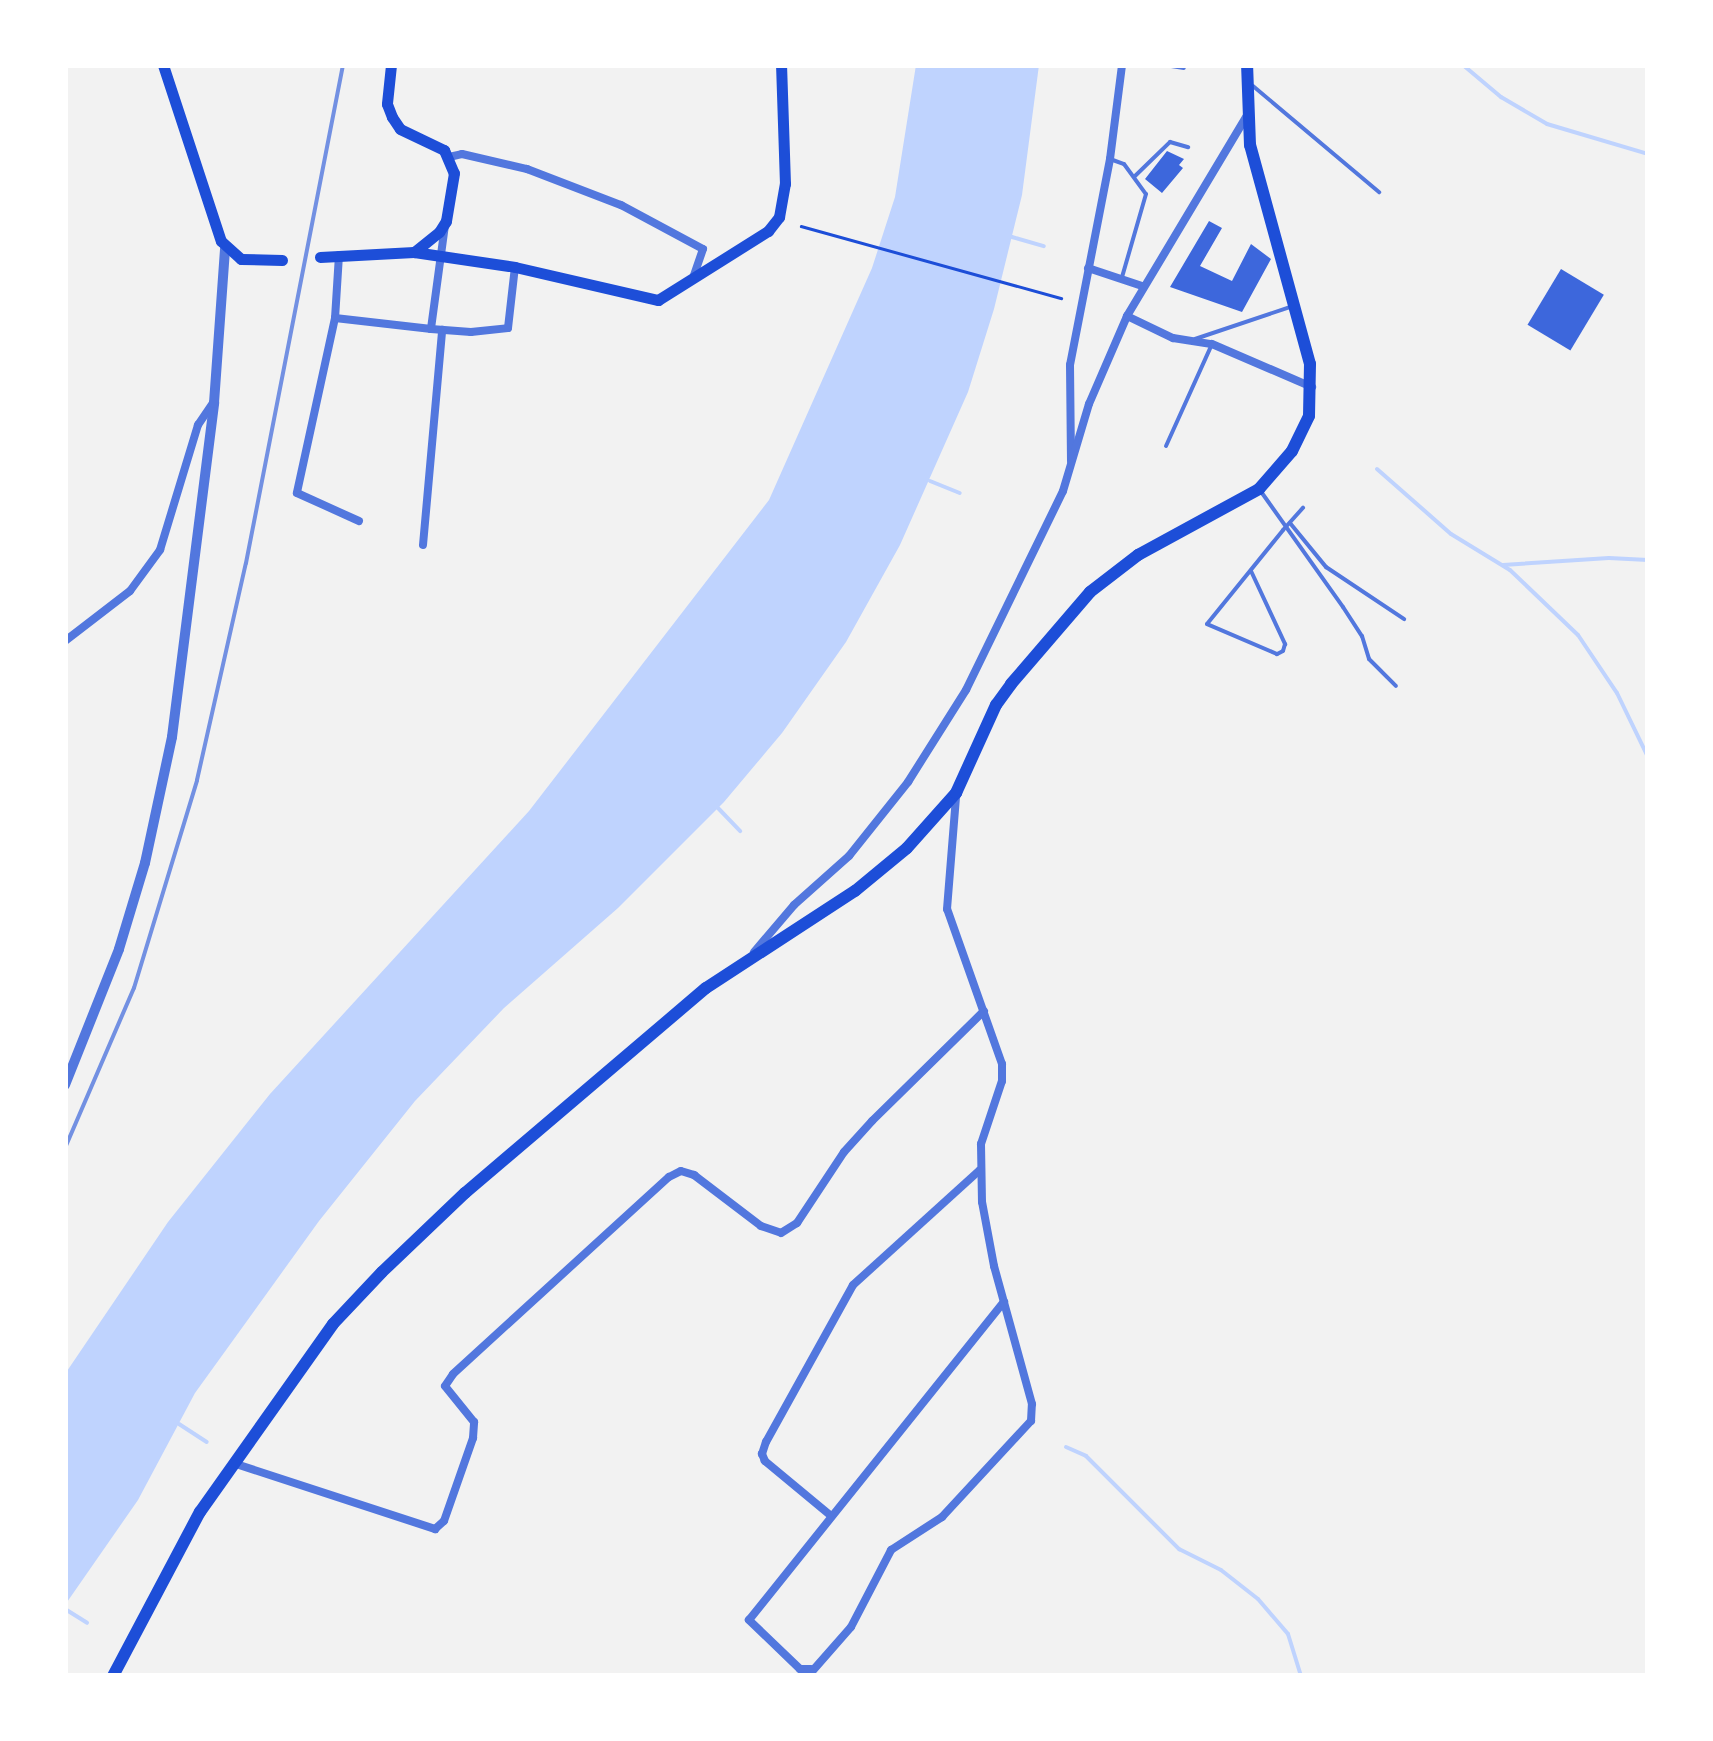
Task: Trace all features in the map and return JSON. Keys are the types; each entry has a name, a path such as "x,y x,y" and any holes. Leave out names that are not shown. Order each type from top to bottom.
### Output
{"main road":[{"path":"163,65 225,248 246,261 282,260"},
{"path":"392,65 387,104 400,128 437,146 449,158 454,178 440,232 414,252"},
{"path":"320,257 414,252 515,267 658,300 768,231 779,216 785,184 782,65"},
{"path":"113,1676 200,1512 333,1324 382,1272 466,1193 695,998 856,891 907,848 956,792 996,705 1090,592 1138,555 1259,489 1302,436 1310,416 1312,387 1246,117 1246,69"}],"street":[{"path":"1071,470 1070,365 1110,160 1122,65"},
{"path":"748,960 794,905 849,856 908,782 984,658 1071,470 1088,404 1127,316 1246,117"},
{"path":"449,158 462,154 527,169 622,204 703,249 692,278"},
{"path":"422,545 446,220"},
{"path":"65,1085 119,949 172,738 214,403 225,248"},
{"path":"338,255 335,318 296,493 359,521"},
{"path":"335,318 436,330 508,328 515,267"},
{"path":"1088,268 1142,286"},
{"path":"1127,316 1188,342 1212,344 1312,387"},
{"path":"65,641 130,591 160,550 198,425 214,403"},
{"path":"956,792 947,909 996,1038 1002,1082 984,1129 980,1169 986,1230 1032,1404 1031,1421 942,1517 891,1550 851,1628 810,1672 800,1669 749,1620 1004,1301"},
{"path":"234,1463 435,1530 444,1521 473,1438 474,1422 445,1386 453,1374 669,1177 681,1171 694,1175 761,1226 781,1233 796,1223 844,1152 872,1120 984,1011"},
{"path":"830,1516 766,1462 762,1454 766,1442 853,1286 980,1169"}],"lane":[{"path":"1165,65 1184,68"},
{"path":"1246,69 1379,192"},
{"path":"1135,176 1170,142 1188,147"},
{"path":"1110,160 1124,164 1146,194 1122,278"},
{"path":"1188,342 1294,305"},
{"path":"1166,446 1212,344"},
{"path":"1259,489 1284,530 1362,636 1368,659 1396,686"},
{"path":"1251,571 1285,644 1276,654 1207,624 1303,508"},
{"path":"1290,523 1326,566 1404,618"}],"path":[{"path":"801,226 1061,298"}],"water":[{"path":"916,65 1039,65 1022,195 994,309 968,392 900,545 846,642 782,733 724,802 618,908 504,1008 415,1101 319,1221 195,1393 138,1500 65,1605 65,1374 168,1222 270,1094 529,811 769,500 872,268 895,197"}],"building":[{"path":"1167,151 1184,159 1179,165 1183,168 1162,193 1145,179"},
{"path":"1209,221 1222,228 1200,266 1232,281 1251,244 1271,259 1242,312 1170,287"},
{"path":"1561,269 1604,295 1570,350 1528,325"}],"waterway":[{"path":"1463,65 1501,97 1547,124 1648,154"},
{"path":"1012,237 1044,246"},
{"path":"1377,469 1451,534 1510,570 1578,635 1617,693 1648,757"},
{"path":"930,481 960,493"},
{"path":"1503,565 1609,558 1648,560"},
{"path":"718,808 740,831"},
{"path":"179,1424 207,1442"},
{"path":"1066,1447 1086,1456 1179,1549 1221,1570 1258,1599 1288,1634 1301,1676"},
{"path":"65,1609 87,1623"}],"railway":[{"path":"65,1148 134,988 197,780 246,563 343,65"}]}
